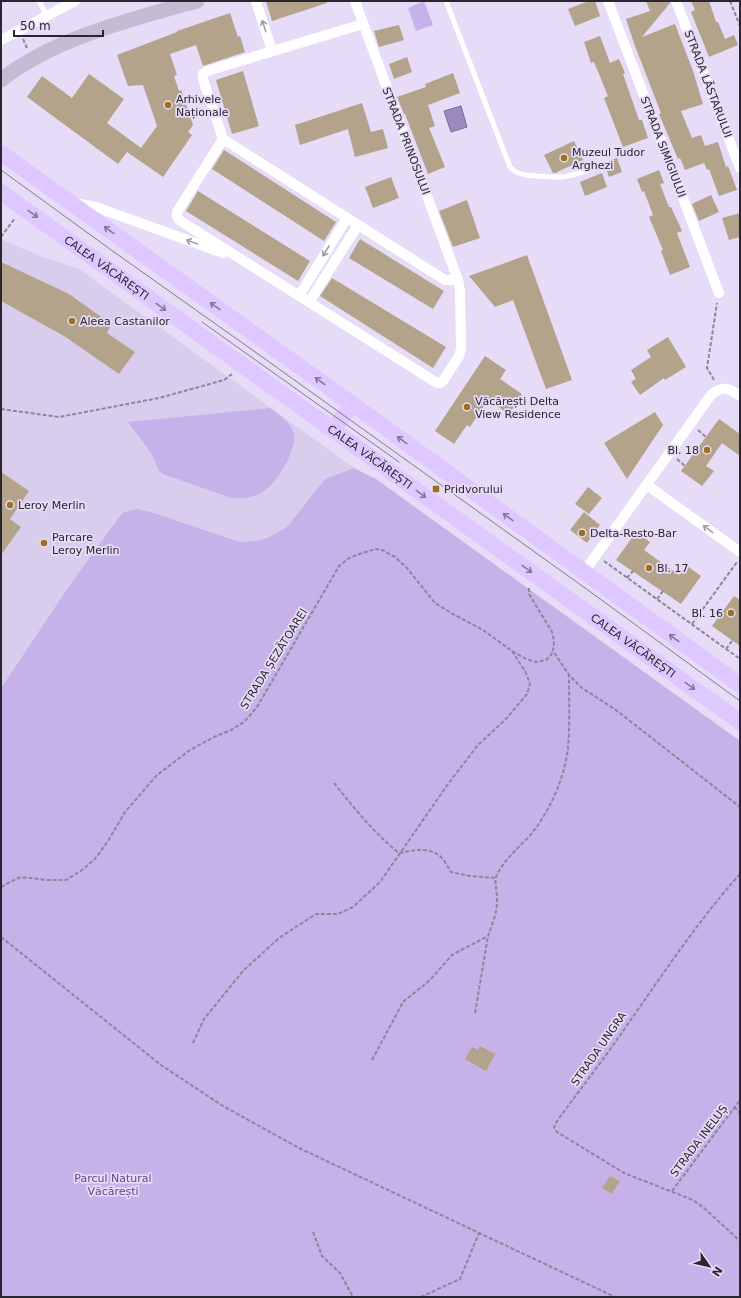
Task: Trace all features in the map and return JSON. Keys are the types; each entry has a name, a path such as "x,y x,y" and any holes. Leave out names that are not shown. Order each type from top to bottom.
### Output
{"main road":[{"path":"1,153 352,404 740,685"},
{"name":"CALEA VĂCĂREȘTI","path":"1,192 740,722"},
{"path":"333,430 352,404"}],"street":[{"path":"1,40 75,1"},
{"path":"1,80 33,60 72,41 105,29 197,1"},
{"path":"256,1 272,51"},
{"name":"STRADA PRINOSULUI","path":"309,302 437,383 443,381 459,356 461,348 460,290 458,280 355,1"},
{"name":"STRADA SIMIGIULUI","path":"608,1 719,293"},
{"name":"STRADA LĂSTARULUI","path":"676,1 740,168"},
{"path":"363,24 206,71 203,74 203,79 223,139 444,280 458,280"},
{"path":"223,139 177,212 177,217 179,220 298,296 309,302 358,225"},
{"path":"70,202 96,207 242,260"},
{"path":"298,296 347,218"},
{"path":"584,572 707,400 720,389 731,390 740,396"},
{"path":"647,485 740,552"}],"lane":[{"path":"39,1 47,16"},
{"path":"446,1 510,167 516,172 525,175 550,177 564,177 587,171"}],"path":[{"path":"730,1 740,26"},
{"path":"18,31 33,60"},
{"path":"1,237 22,207"},
{"path":"719,293 707,368 720,389"},
{"path":"1,409 59,417 159,398 224,380 233,373"},
{"name":"STRADA ȘEZĂTOAREI","path":"1,887 21,878 66,880 82,870 96,859 125,812 157,775 190,750 244,722 257,707 339,566 349,558 376,550 382,550 395,557 408,568 435,603 483,630 512,651"},
{"path":"596,556 740,659"},
{"path":"692,624 740,558"},
{"path":"512,651 526,659 536,662 546,660 553,651 554,641 552,632 529,594 529,570"},
{"path":"627,578 633,571"},
{"path":"656,599 663,592"},
{"path":"726,649 732,640"},
{"path":"193,1043 204,1019 243,971 279,938 316,914 338,914 353,907 380,882 448,784 478,745 506,719 527,694 530,684 526,673 512,651"},
{"path":"553,651 568,675 582,688 616,710 740,807"},
{"path":"475,1012 488,936 498,902 496,878 507,860 535,830 545,816 564,770 568,749 568,675"},
{"path":"334,783 384,842 399,854"},
{"path":"399,854 415,850 430,851 442,858 451,872 470,876 496,878"},
{"name":"STRADA UNGRA","path":"672,1191 624,1173 557,1132 554,1127 669,963 723,893 740,874"},
{"path":"372,1060 403,1002 430,980 452,955 488,936"},
{"path":"1,937 160,1065 223,1106 299,1148 615,1297"},
{"name":"STRADA INELUȘ","path":"672,1191 740,1100"},
{"path":"734,1107 740,1113"},
{"path":"672,1191 693,1200 704,1208 740,1241"},
{"path":"313,1232 322,1256 340,1273 353,1297"},
{"path":"421,1297 460,1279 479,1233"}],"shaded area":[{"path":"461,106 467,127 451,132 444,111"},
{"path":"1,239 43,257 79,269 354,468 325,479 287,527 268,538 254,541 240,542 151,512 122,513 67,589 1,688"}],"green space":[{"path":"424,1 433,25 416,31 408,8"},
{"path":"270,408 290,426 294,434 292,449 284,467 267,489 257,495 242,498 231,498 163,474 159,471 151,453 128,422"},
{"name":"Parcul Natural Văcărești","path":"354,468 376,479 740,741 740,1297 1,1297 1,688 67,589 122,513 137,509 151,512 240,542 254,541 268,538 287,527 325,479"}],"building":[{"path":"266,1 327,1 327,3 272,21"},
{"path":"589,1 595,1 600,16 575,26 568,9"},
{"path":"646,1 670,1 670,3 642,37 675,24 693,71 703,104 681,111 692,138 701,135 705,146 718,142 726,167 728,166 737,190 719,196 709,169 707,170 704,163 685,170 680,158 678,159 659,114 661,113 626,19 650,11"},
{"path":"691,1 709,1 716,22 718,22 725,39 734,35 738,45 709,57 691,12 695,10"},
{"path":"230,13 245,52 203,66 196,45 170,54 177,75 174,76 179,91 181,90 193,125 188,132 192,135 163,177 127,152 118,164 27,97 42,76 72,98 89,74 124,99 107,123 141,148 157,126 143,85 128,86 117,55 177,31"},
{"path":"399,25 404,40 379,47 374,31"},
{"path":"600,36 610,63 619,59 625,73 623,74 639,120 642,120 648,138 623,147 604,98 608,96 594,62 591,63 584,42"},
{"path":"407,57 412,72 394,79 389,64"},
{"path":"243,71 259,126 232,134 216,80"},
{"path":"453,73 460,93 428,105 435,126 429,128 445,167 428,174 397,97 426,87 425,84"},
{"path":"362,103 371,132 383,129 388,148 355,157 348,129 300,145 295,125"},
{"name":"Muzeul Tudor Arghezi","path":"574,141 583,160 553,173 544,155"},
{"path":"224,150 336,222 324,241 212,169"},
{"path":"617,158 622,172 609,177 604,163"},
{"path":"659,170 664,183 660,184 669,207 671,207 682,231 677,233 690,267 670,275 661,251 663,250 649,217 653,215 644,191 642,192 637,179"},
{"path":"602,173 607,187 585,196 580,182"},
{"path":"391,177 399,198 373,208 365,187"},
{"path":"198,191 310,261 298,281 186,211"},
{"path":"711,195 719,212 699,221 692,204"},
{"path":"467,200 480,238 453,247 439,211"},
{"path":"740,213 740,237 729,240 722,218"},
{"path":"360,239 444,291 433,309 349,258"},
{"path":"527,255 572,380 546,389 513,300 495,307 469,276"},
{"name":"Aleea Castanilor","path":"1,262 69,294 111,324 107,333 135,352 119,374 64,336 1,301"},
{"path":"332,278 446,347 433,368 320,296"},
{"path":"668,337 686,367 665,380 664,378 640,395 631,382 636,379 631,370 651,357 647,350"},
{"name":"Văcărești Delta View Residence","path":"485,356 506,370 500,379 522,394 509,414 488,400 470,427 467,425 454,444 435,431"},
{"path":"655,412 663,425 627,479 604,443"},
{"name":"Bl. 18","path":"719,419 740,434 740,456 722,443 706,466 714,471 702,486 681,471"},
{"name":"Leroy Merlin","path":"1,472 29,491 10,519 21,527 1,555"},
{"path":"588,487 602,498 589,514 575,504"},
{"path":"584,512 600,525 587,543 570,530"},
{"name":"Bl. 17","path":"636,532 650,542 644,550 679,575 686,565 701,576 681,604 616,560"},
{"name":"Bl. 16","path":"734,596 740,600 740,646 712,626"},
{"path":"480,1046 495,1054 486,1071 465,1059 472,1047 478,1050"},
{"path":"610,1176 620,1181 612,1194 602,1188"}],"tram line":[{"path":"1,170 592,593 740,701"},
{"path":"202,322 399,462"}],"place":[{"name":"Arhivele Naționale","path":"168,105"},
{"name":"Muzeul Tudor Arghezi","path":"564,158"},
{"name":"Aleea Castanilor","path":"72,321"},
{"name":"Văcărești Delta View Residence","path":"467,407"},
{"name":"Bl. 18","path":"707,450"},
{"name":"Pridvorului","path":"436,489"},
{"name":"Leroy Merlin","path":"10,505"},
{"name":"Delta-Resto-Bar","path":"582,533"},
{"name":"Parcare Leroy Merlin","path":"44,543"},
{"name":"Bl. 17","path":"649,568"},
{"name":"Bl. 16","path":"731,613"}]}
